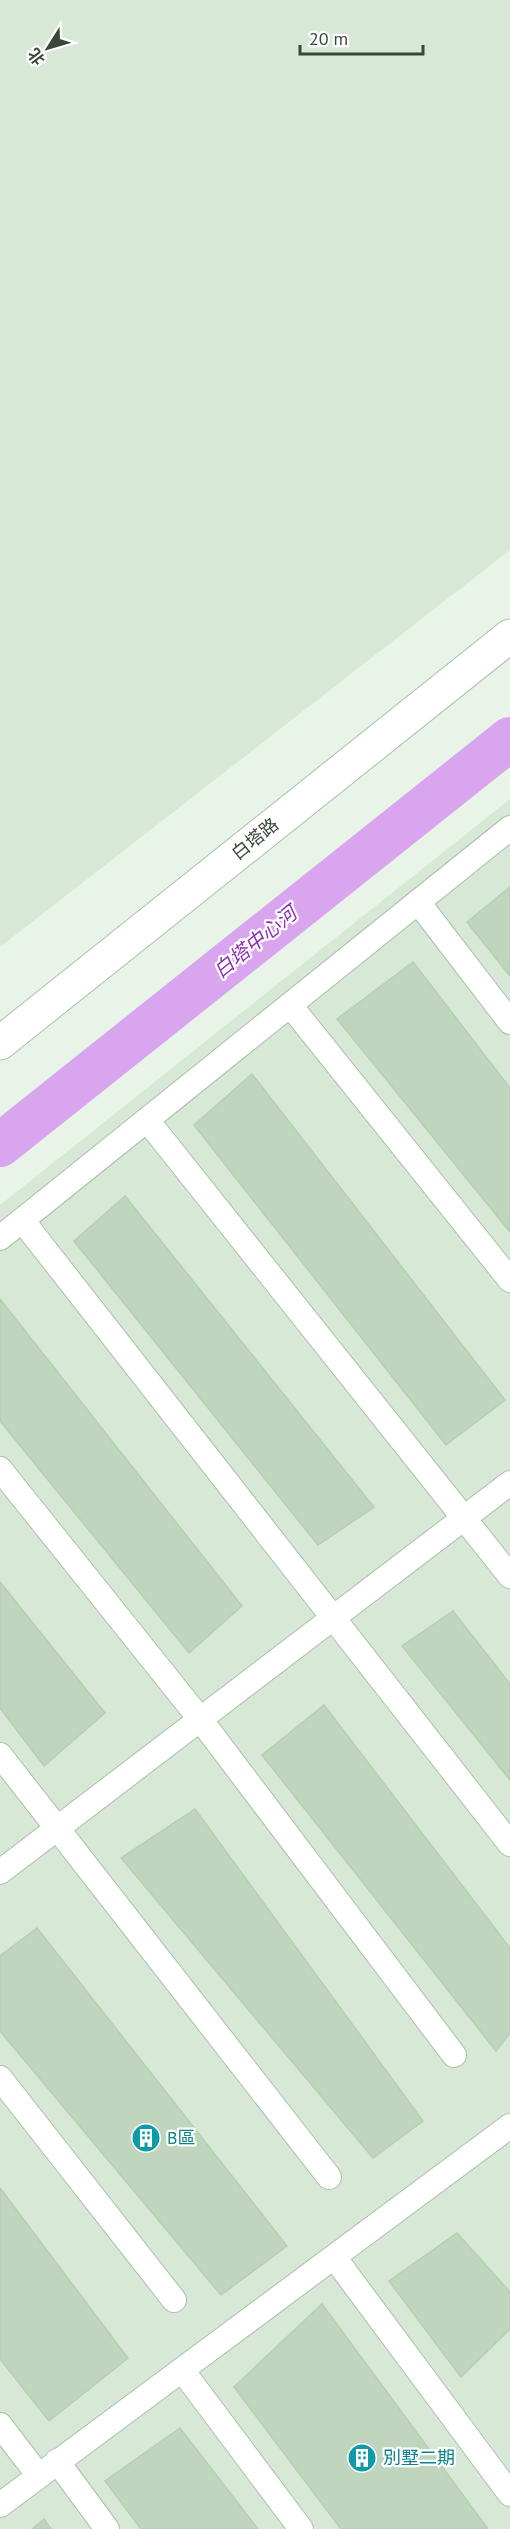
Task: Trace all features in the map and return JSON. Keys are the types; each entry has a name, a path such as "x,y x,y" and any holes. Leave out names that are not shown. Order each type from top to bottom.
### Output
{"street":[{"name":"白塔路","path":"0,1043 510,636"}],"lane":[{"path":"0,1238 510,828"},
{"path":"418,902 510,1022"},
{"path":"290,1005 510,1280"},
{"path":"147,1120 510,1576"},
{"path":"22,1220 510,1844"},
{"path":"0,1469 200,1719 454,2055"},
{"path":"0,1872 510,1483"},
{"path":"0,1755 329,2177"},
{"path":"0,2078 174,2300"},
{"path":"0,2505 510,2126"},
{"path":"334,2257 510,2494"},
{"path":"182,2370 301,2529"},
{"path":"0,2425 48,2468 107,2529"}],"shaded area":[{"path":"0,0 510,0 510,550 0,947"},
{"path":"510,799 510,2529 0,2529 0,1205"}],"building":[{"path":"510,887 510,976 467,922"},
{"path":"413,962 510,1088 510,1232 337,1019"},
{"path":"252,1074 505,1400 446,1445 194,1125"},
{"path":"125,1196 374,1507 318,1545 74,1241"},
{"path":"0,1299 242,1606 189,1653 0,1421"},
{"path":"0,1582 105,1713 44,1766 0,1708"},
{"path":"453,1611 510,1684 510,1780 402,1646"},
{"path":"324,1705 510,1948 510,2033 496,2051 262,1755"},
{"path":"195,1809 423,2121 373,2158 121,1858"},
{"name":"B區","path":"37,1928 287,2246 221,2295 0,2031 0,1956"},
{"path":"0,2188 128,2358 49,2421 0,2359"},
{"path":"457,2233 510,2292 510,2329 461,2377 389,2281"},
{"name":"別墅二期","path":"322,2304 488,2529 341,2529 234,2387"},
{"path":"180,2428 258,2529 141,2529 105,2481"},
{"path":"44,2519 51,2529 32,2529"}],"waterway":[{"name":"白塔中心河","path":"0,1145 510,739"}],"place":[{"name":"B區","path":"146,2138"},
{"name":"別墅二期","path":"362,2458"}]}
